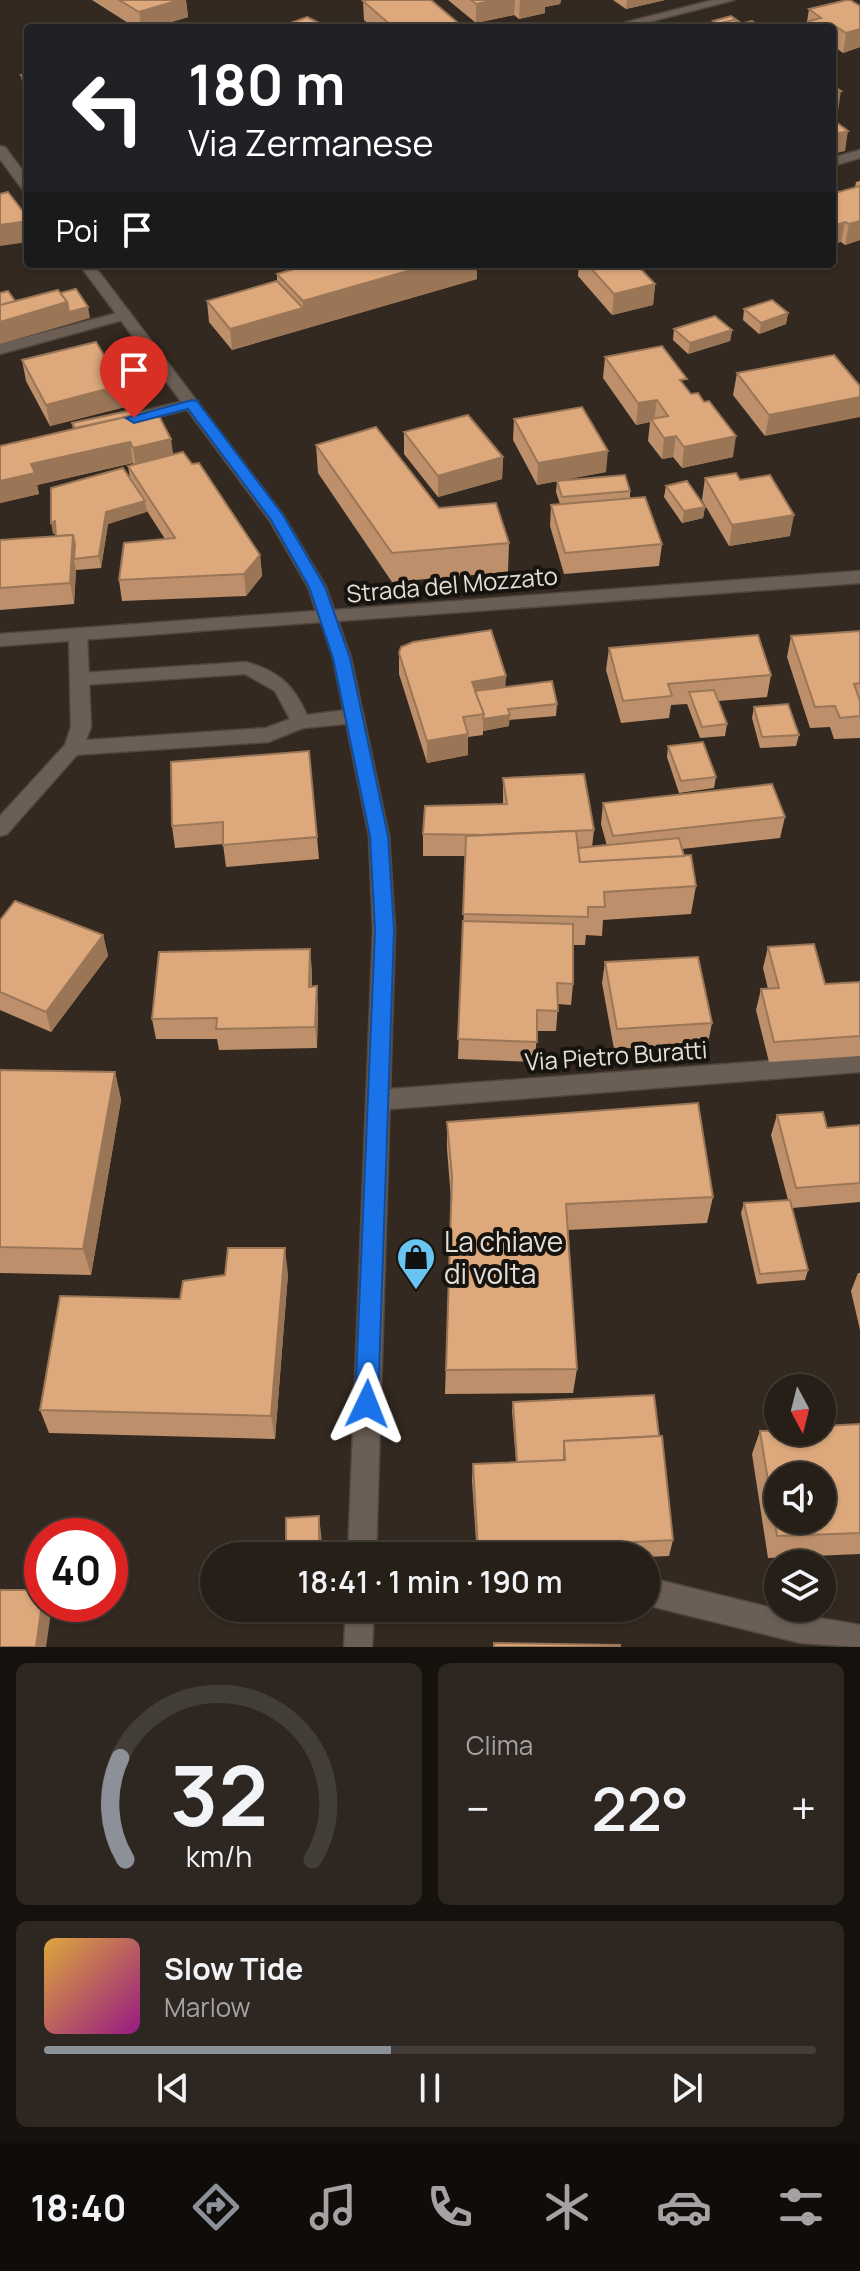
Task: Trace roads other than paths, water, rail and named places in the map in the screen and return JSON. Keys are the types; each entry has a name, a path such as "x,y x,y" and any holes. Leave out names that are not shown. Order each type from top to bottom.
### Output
{"street":[{"path":"627,24 728,0"},
{"path":"0,150 22,168"},
{"path":"836,161 860,154"},
{"path":"89,268 277,519 317,587 342,658 355,716 379,836 383,915 362,1542"},
{"path":"0,349 125,315"},
{"path":"119,422 192,404"},
{"name":"Strada del Mozzato","path":"0,640 860,577"},
{"path":"0,829 73,748 81,727 78,635"},
{"path":"81,679 246,668 270,675 287,690 301,722"},
{"path":"73,748 268,735 301,722 355,716"},
{"name":"Via Pietro Buratti","path":"377,1100 860,1063"},
{"path":"660,1594 801,1629 860,1639"},
{"path":"358,1647 359,1622"}],"place":[{"name":"La chiave di volta","path":"416,1291"}]}
